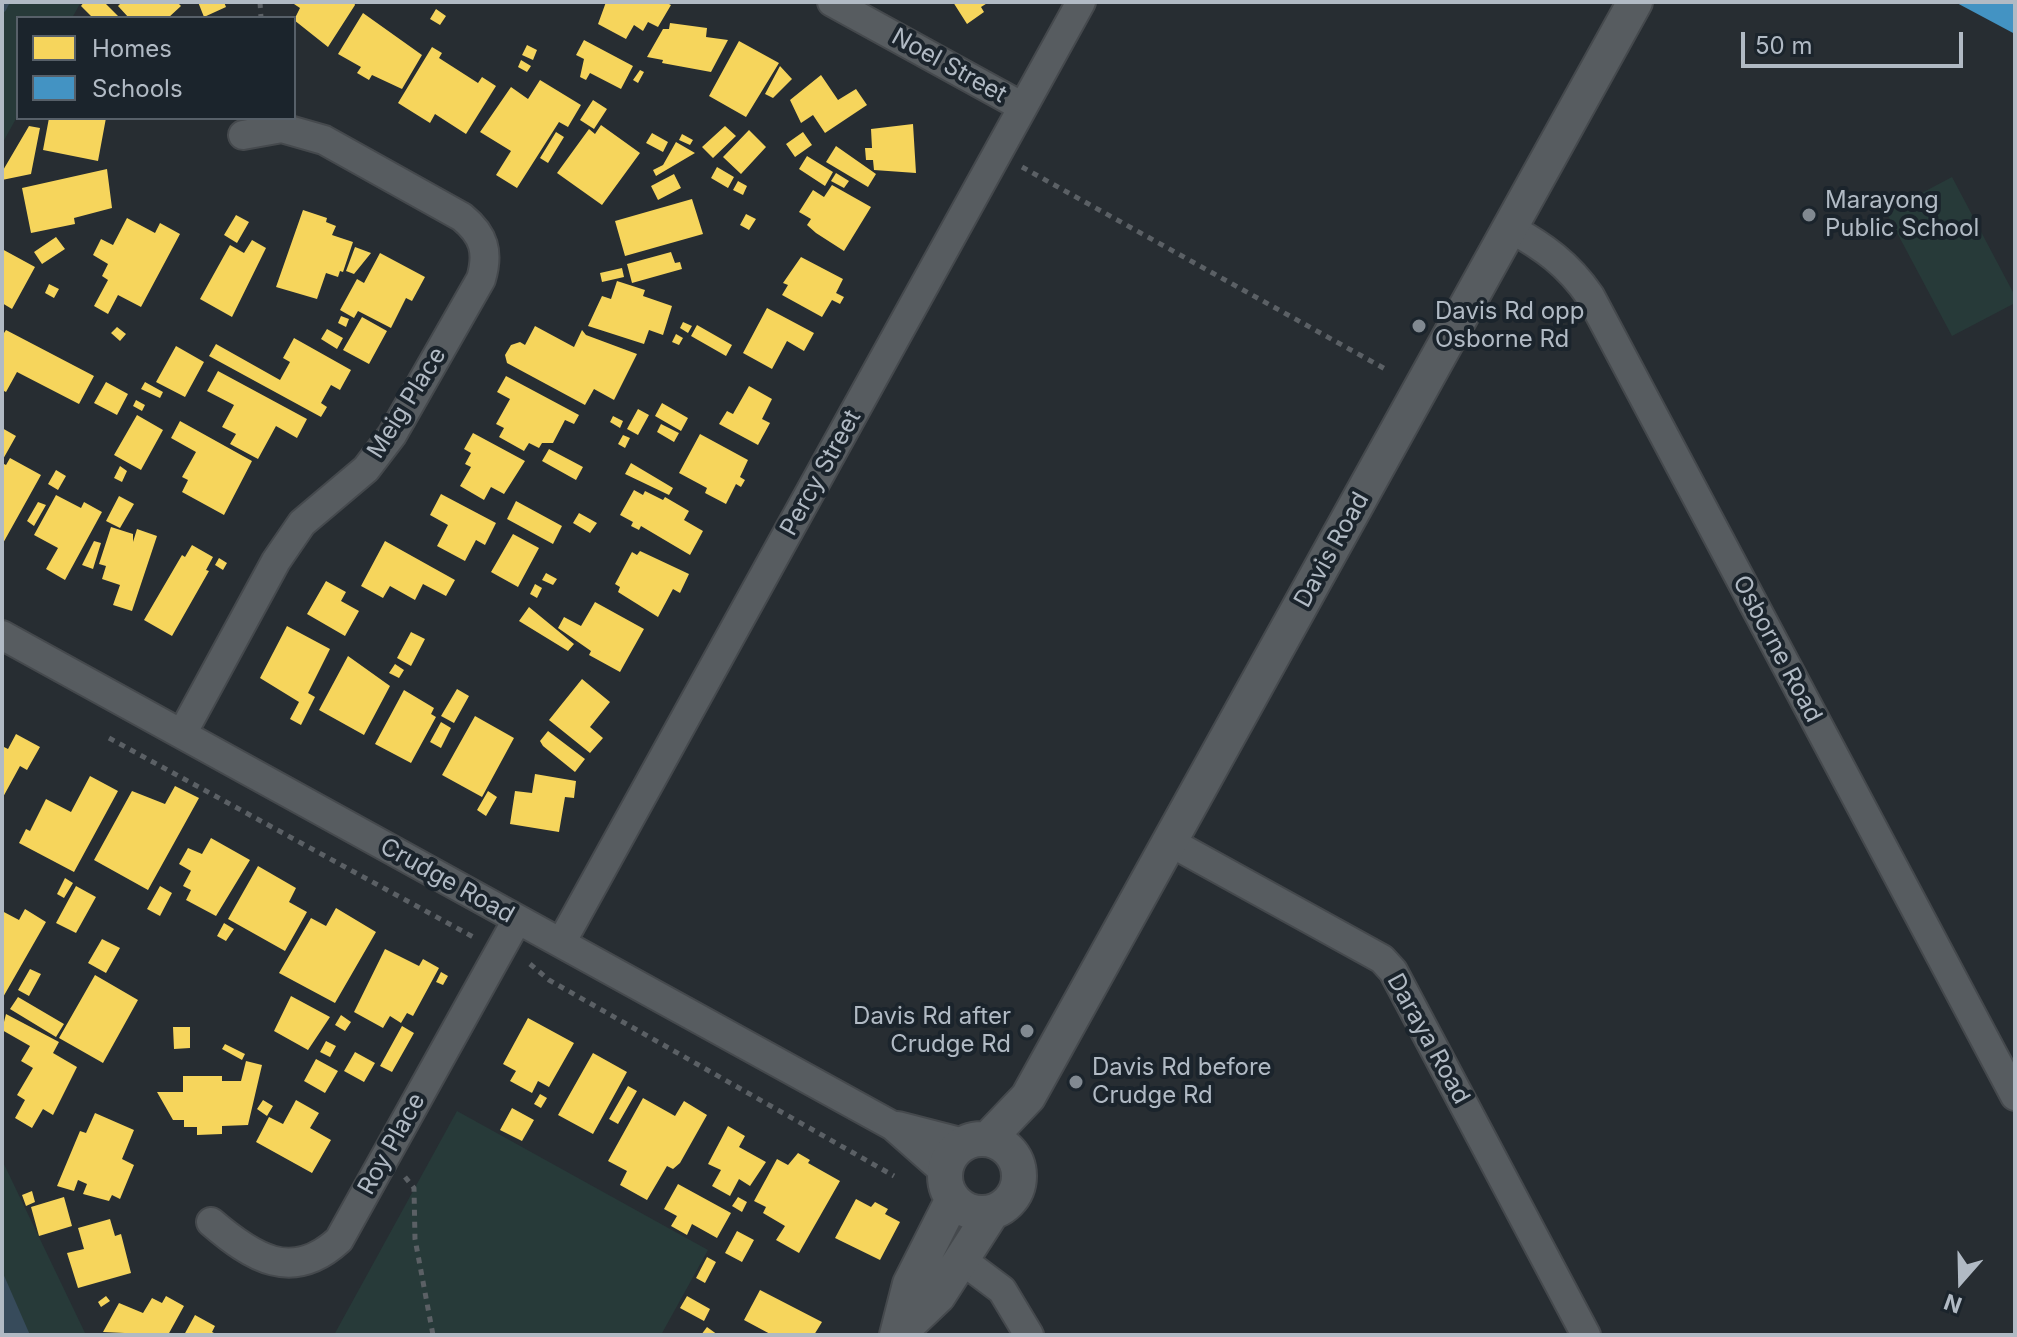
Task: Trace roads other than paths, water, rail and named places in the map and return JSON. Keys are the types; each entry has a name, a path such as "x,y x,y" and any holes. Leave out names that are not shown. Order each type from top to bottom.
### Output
{"street":[{"name":"Noel Street","path":"832,2 1023,107"},
{"name":"Percy Street","path":"561,943 1081,2"},
{"name":"Davis Road","path":"1016,1162 1028,1097 1635,2"},
{"name":"Meig Place","path":"183,732 276,561 302,523 366,469 392,435 481,279 499,258 484,245 476,228 462,217 324,140 282,128 243,135"},
{"name":"Osborne Road","path":"1510,228 1552,252 1573,271 1590,296 2015,1096"},
{"name":"Crudge Road","path":"2,635 183,732 893,1126 949,1185"},
{"name":"Daraya Road","path":"1170,842 1382,959 1393,971 1586,1335"},
{"name":"Roy Place","path":"211,1222 253,1252 280,1264 302,1263 321,1256 339,1240 517,920"},
{"name":"Davis Road","path":"976,1141 1028,1097"},
{"name":"Crudge Road","path":"893,1126 976,1141"},
{"path":"976,1141 1010,1151 1016,1162 1018,1186 1008,1202 992,1212 938,1296 897,1334 910,1284 949,1185 947,1160 976,1141"},
{"path":"949,1185 968,1210 992,1212"},
{"path":"962,1260 1002,1290 1029,1335"}],"water":[{"path":"2,1271 30,1335 2,1335"}],"waterway":[{"path":"2,8 5,2"}],"place":[{"name":"Marayong Public School","path":"1809,215"},
{"name":"Davis Rd opp Osborne Rd","path":"1419,326"},
{"name":"Davis Rd after Crudge Rd","path":"1027,1031"},
{"name":"Davis Rd before Crudge Rd","path":"1076,1082"}]}
